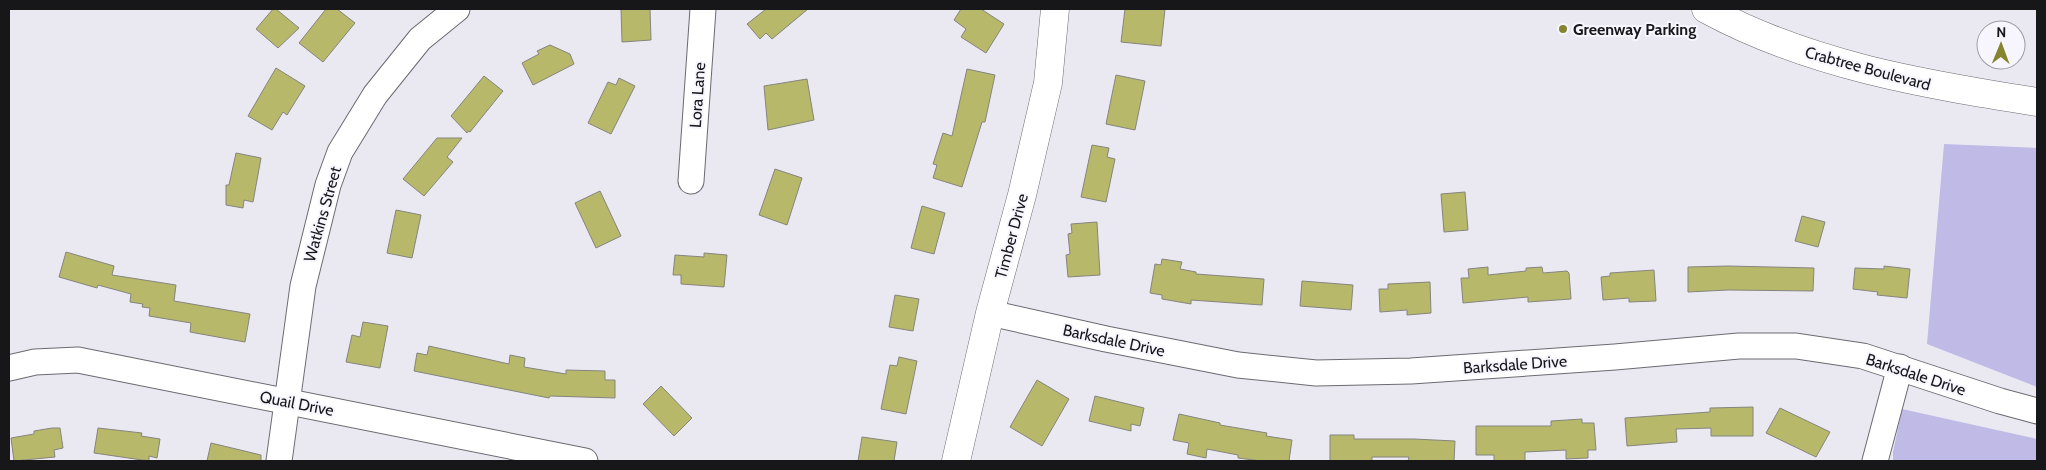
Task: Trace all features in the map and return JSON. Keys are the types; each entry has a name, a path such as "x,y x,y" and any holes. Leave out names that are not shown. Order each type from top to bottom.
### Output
{"street":[{"name":"Watkins Street","path":"279,461 303,286 328,185 340,152 375,94 420,39 457,9"},
{"name":"Lora Lane","path":"691,181 703,9"},
{"name":"Timber Drive","path":"956,461 990,313 1022,195 1048,83 1056,9"},
{"name":"Crabtree Boulevard","path":"1706,9 1778,42 1861,69 1909,81 2037,102"},
{"name":"Barksdale Drive","path":"990,313 1106,339 1238,365 1316,373 1411,371 1615,357 1739,346 1796,346 1863,356 2000,401 2037,411"},
{"name":"Quail Drive","path":"9,368 35,362 78,360 585,461"},
{"path":"1875,461 1900,367"}],"shaded area":[{"path":"1944,144 2037,148 2037,387 1927,344"},
{"path":"1902,409 2037,439 2037,461 1893,461 1893,452"}],"building":[{"path":"273,9 276,9 299,28 278,48 256,29"},
{"path":"326,9 337,9 355,23 323,62 299,43"},
{"path":"621,9 650,9 651,40 622,42"},
{"path":"766,9 808,9 772,39 766,33 760,39 747,24"},
{"path":"961,9 981,9 1004,24 986,53 961,37 966,29 954,20"},
{"path":"1125,9 1165,9 1161,46 1121,42"},
{"path":"550,45 570,54 574,64 533,85 522,63 539,54 537,51"},
{"path":"276,68 305,86 287,115 283,112 272,130 248,116"},
{"path":"967,69 995,75 985,122 982,122 962,187 933,178 937,165 933,164 943,133 952,136"},
{"path":"1116,75 1145,81 1135,130 1106,124"},
{"path":"484,76 503,91 470,132 468,131 467,133 451,116"},
{"path":"619,78 635,86 611,134 588,123 608,82 616,85"},
{"path":"807,79 814,120 768,130 764,86"},
{"path":"437,138 462,138 447,157 453,162 424,196 403,179"},
{"path":"1092,145 1109,148 1107,157 1115,159 1106,202 1081,197"},
{"path":"236,153 261,158 253,202 244,200 243,208 226,205 226,185 229,185"},
{"path":"775,169 802,178 787,225 759,215"},
{"path":"600,191 621,236 596,248 575,203"},
{"path":"1465,192 1468,230 1444,232 1441,194"},
{"path":"922,206 945,213 934,254 911,248"},
{"path":"396,210 421,215 412,258 387,253"},
{"path":"1802,216 1825,222 1818,247 1795,241"},
{"path":"1097,222 1100,275 1068,277 1066,255 1070,254 1068,234 1072,233 1071,224"},
{"path":"66,252 114,266 112,275 176,285 174,301 250,314 245,342 190,332 191,323 149,316 150,308 142,307 143,304 130,302 131,294 98,285 97,288 59,277"},
{"path":"704,253 727,255 724,287 681,284 681,275 673,275 675,255 704,257"},
{"path":"1162,259 1182,262 1180,269 1196,272 1196,274 1264,279 1262,305 1191,300 1191,304 1162,299 1162,295 1150,293 1155,264 1161,265"},
{"path":"1884,266 1910,269 1907,298 1877,295 1878,292 1853,289 1855,268 1884,269"},
{"path":"1488,267 1488,275 1526,271 1526,268 1542,267 1543,273 1567,271 1569,273 1571,299 1528,302 1528,297 1463,303 1461,278 1469,278 1468,269"},
{"path":"1688,267 1814,268 1813,291 1728,290 1688,292"},
{"path":"1654,270 1656,301 1629,302 1629,298 1603,300 1601,277 1610,276 1610,273"},
{"path":"1302,281 1353,285 1351,310 1300,306"},
{"path":"1430,282 1431,313 1407,315 1407,310 1380,312 1379,289 1388,289 1388,284"},
{"path":"895,295 919,299 913,331 889,327"},
{"path":"363,322 388,326 380,368 346,362 352,335 360,337"},
{"path":"429,346 509,364 510,355 525,358 524,367 566,374 566,370 605,371 605,380 615,380 615,398 550,396 549,398 414,371 417,353 427,355"},
{"path":"899,357 917,361 906,414 881,409 890,365 897,366"},
{"path":"1037,380 1069,399 1042,446 1010,427"},
{"path":"661,386 692,418 674,436 643,404"},
{"path":"1095,396 1144,408 1140,426 1131,424 1131,431 1089,421"},
{"path":"1753,407 1753,436 1711,436 1711,428 1676,429 1677,442 1627,446 1625,418 1710,412 1710,408"},
{"path":"1780,408 1830,432 1816,457 1766,433"},
{"path":"1179,414 1220,423 1220,425 1267,433 1266,436 1292,440 1289,461 1261,461 1238,458 1238,455 1207,449 1206,458 1187,454 1189,443 1173,440"},
{"path":"1582,419 1582,423 1594,423 1596,450 1588,450 1588,458 1566,459 1566,450 1525,452 1525,461 1494,461 1494,455 1476,455 1476,426 1551,426 1551,421"},
{"path":"60,428 63,448 54,450 55,457 14,461 11,438 34,434 34,431"},
{"path":"98,428 142,433 141,436 160,439 157,458 149,456 149,461 94,453"},
{"path":"1330,435 1354,435 1354,439 1455,441 1454,461 1408,461 1409,457 1372,457 1372,461 1330,461"},
{"path":"862,437 897,442 894,461 858,461"},
{"path":"211,443 261,455 261,461 207,461"}],"place":[{"name":"Greenway Parking","path":"1563,29"}]}
